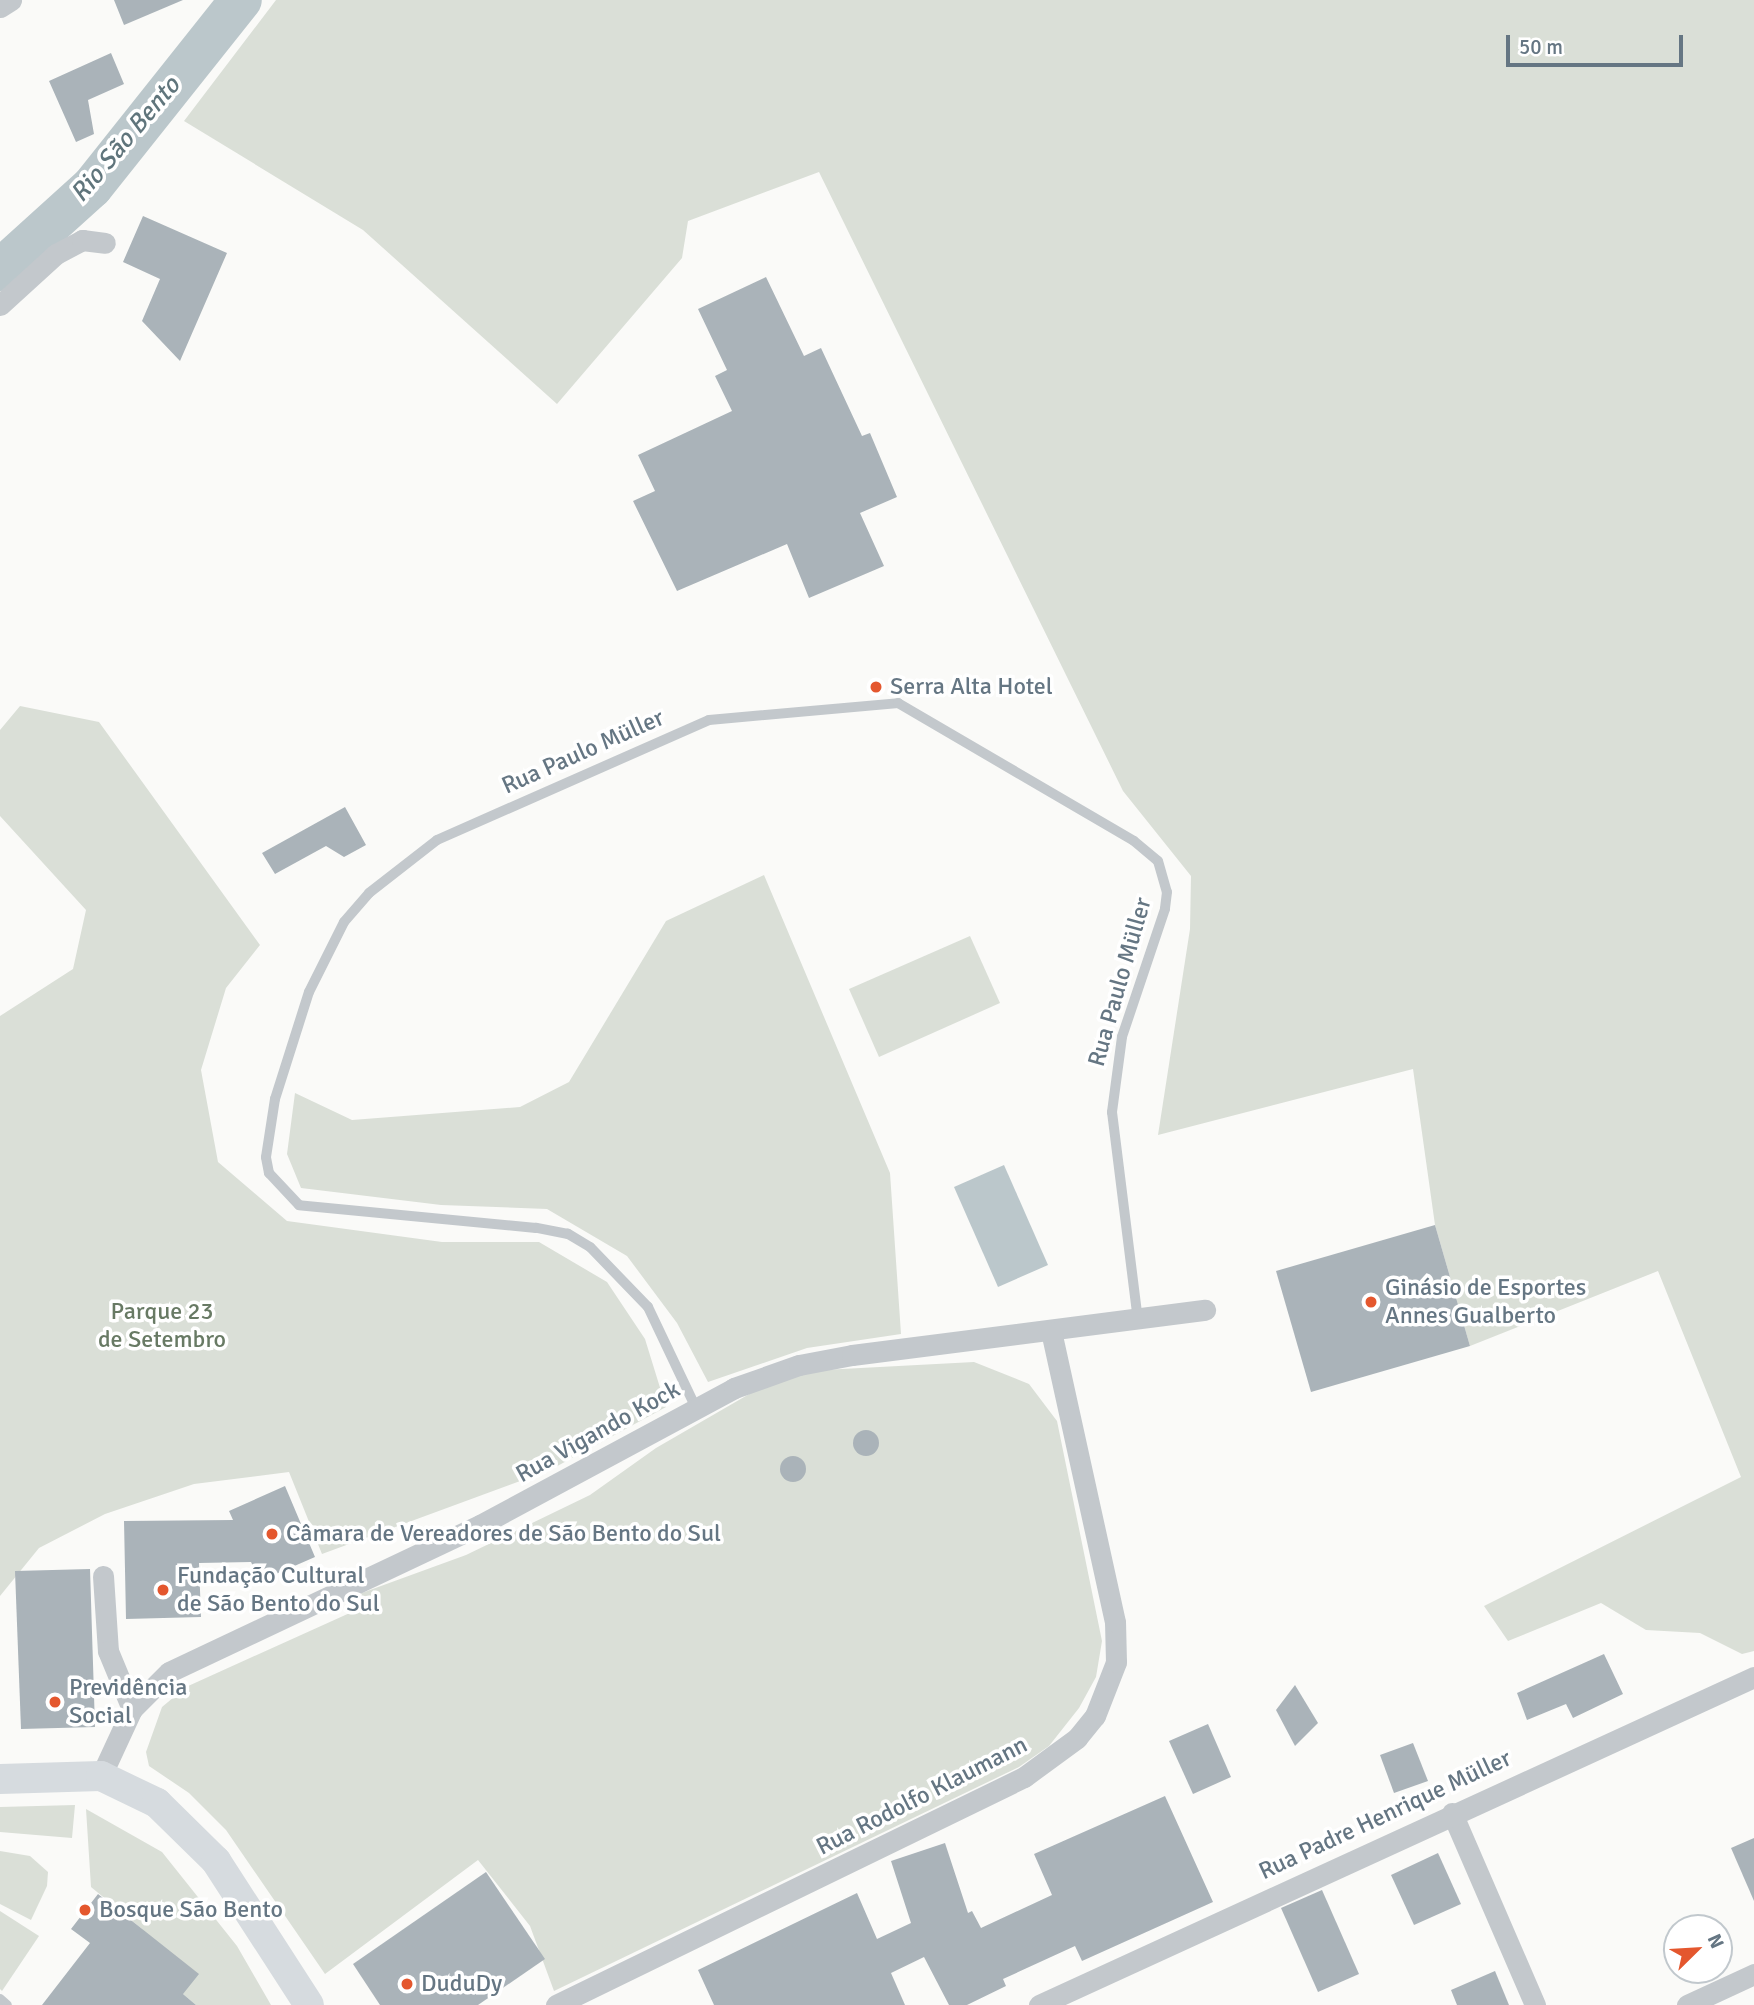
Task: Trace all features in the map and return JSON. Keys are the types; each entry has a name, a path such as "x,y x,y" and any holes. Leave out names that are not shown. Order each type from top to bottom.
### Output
{"main road":[{"path":"0,1779 101,1776 157,1803 198,1839 309,2005"}],"street":[{"path":"0,7 11,0"},
{"path":"0,305 56,254 82,240 105,243"},
{"name":"Rua Vigando Kock","path":"101,1776 132,1709 150,1687 194,1658 480,1525 696,1408 799,1365 1205,1310"},
{"name":"Rua Rodolfo Klaumann","path":"556,2005 1024,1777 1077,1738 1095,1716 1116,1662 1115,1622 1051,1332"},
{"path":"103,1576 108,1651 132,1709"},
{"name":"Rua Padre Henrique Müller","path":"1039,2005 1754,1676"},
{"path":"1452,1813 1535,2005"},
{"path":"1687,2005 1754,1974"}],"lane":[{"name":"Rua Paulo Müller","path":"696,1408 648,1307 590,1247 568,1234 536,1228 299,1205 269,1173 266,1157 275,1099 309,992 344,922 369,893 437,840 709,720 898,703 1135,841 1158,861 1167,892 1165,909 1122,1037 1112,1112 1138,1320"},
{"path":"0,1999 7,2005"}],"green space":[{"path":"276,0 1754,0 1754,1651 1742,1654 1700,1633 1646,1630 1601,1603 1508,1641 1484,1606 1741,1477 1658,1271 1470,1346 1435,1225 1413,1069 1158,1135 1190,929 1191,876 1123,791 819,172 688,221 682,258 557,404 363,230 184,121"},
{"name":"Parque 23 de Setembro","path":"20,706 99,722 260,945 226,988 201,1070 218,1162 287,1221 442,1242 539,1242 607,1282 645,1339 666,1407 550,1470 322,1554 289,1472 194,1484 105,1514 39,1548 0,1596 0,1016 73,969 86,910 0,816 0,730"},
{"path":"764,875 890,1173 901,1334 807,1348 708,1382 677,1323 627,1256 547,1209 441,1205 301,1188 287,1154 295,1093 352,1120 520,1107 569,1082 666,921"},
{"path":"970,936 1000,1003 879,1057 849,989"},
{"path":"974,1362 1029,1384 1057,1421 1102,1641 1096,1677 1079,1708 1049,1746 1019,1767 554,1991 530,1926 478,1860 325,1974 226,1830 189,1793 149,1766 146,1752 162,1707 186,1687 363,1607 359,1594 466,1555 590,1495 656,1448 772,1381 823,1370"},
{"path":"75,1805 72,1838 0,1832 0,1807"},
{"path":"86,1809 162,1852 237,1946 271,2005 196,2005 183,1994 142,1929 91,1887"},
{"path":"0,1851 30,1856 48,1872 47,1886 31,1920 0,1904"},
{"path":"0,1911 39,1936 2,1991 0,1989"}],"shaded area":[{"path":"1004,1165 1048,1265 998,1287 954,1187"}],"building":[{"path":"114,0 183,0 124,25"},
{"path":"111,53 124,84 88,100 94,134 76,142 49,81"},
{"path":"143,216 227,253 180,361 142,321 160,279 123,262"},
{"path":"766,277 804,356 821,348 862,436 870,433 897,497 860,513 884,566 809,598 787,544 677,591 633,501 655,491 638,455 732,411 715,376 727,370 698,309"},
{"path":"345,807 366,845 344,857 326,846 275,874 262,853"},
{"name":"Ginásio de Esportes Annes Gualberto","path":"1435,1225 1470,1346 1311,1392 1276,1271"},
{"path":"866,1430 875,1434 879,1443 875,1452 866,1456 857,1452 853,1443 857,1434"},
{"path":"793,1456 803,1459 806,1469 803,1479 793,1482 783,1479 780,1469 783,1459"},
{"path":"285,1486 315,1557 260,1581 251,1562 199,1563 201,1617 126,1619 124,1521 233,1520 229,1511"},
{"path":"90,1569 95,1727 21,1729 15,1571"},
{"path":"1604,1654 1623,1694 1573,1718 1566,1704 1527,1720 1517,1693"},
{"path":"1295,1685 1318,1723 1295,1746 1276,1710"},
{"path":"1208,1724 1231,1777 1193,1794 1169,1741"},
{"path":"1413,1743 1428,1781 1394,1793 1380,1755"},
{"path":"1165,1796 1213,1902 1082,1961 1075,1946 1003,1979 1006,1986 967,2005 949,2005 924,1957 891,1973 905,2005 714,2005 698,1970 857,1893 877,1939 911,1923 891,1861 945,1843 968,1913 972,1911 981,1928 1052,1895 1034,1854"},
{"path":"1754,1838 1754,1901 1731,1848"},
{"path":"1438,1853 1461,1904 1414,1925 1391,1875"},
{"path":"486,1872 545,1959 478,2005 380,2005 353,1964"},
{"path":"1322,1890 1359,1974 1318,1992 1281,1908"},
{"path":"98,1894 199,1974 183,1994 196,2005 42,2005 90,1943 71,1929"},
{"path":"1495,1971 1509,2005 1457,2005 1451,1990"}],"waterway":[{"name":"Rio São Bento","path":"0,270 92,187 241,0"}],"place":[{"name":"Serra Alta Hotel","path":"876,687"},
{"name":"Ginásio de Esportes Annes Gualberto","path":"1371,1302"},
{"name":"Câmara de Vereadores de São Bento do Sul","path":"272,1534"},
{"name":"Fundação Cultural de São Bento do Sul","path":"163,1590"},
{"name":"Previdência Social","path":"55,1702"},
{"name":"Bosque São Bento","path":"85,1910"},
{"name":"DuduDy","path":"407,1984"}]}
